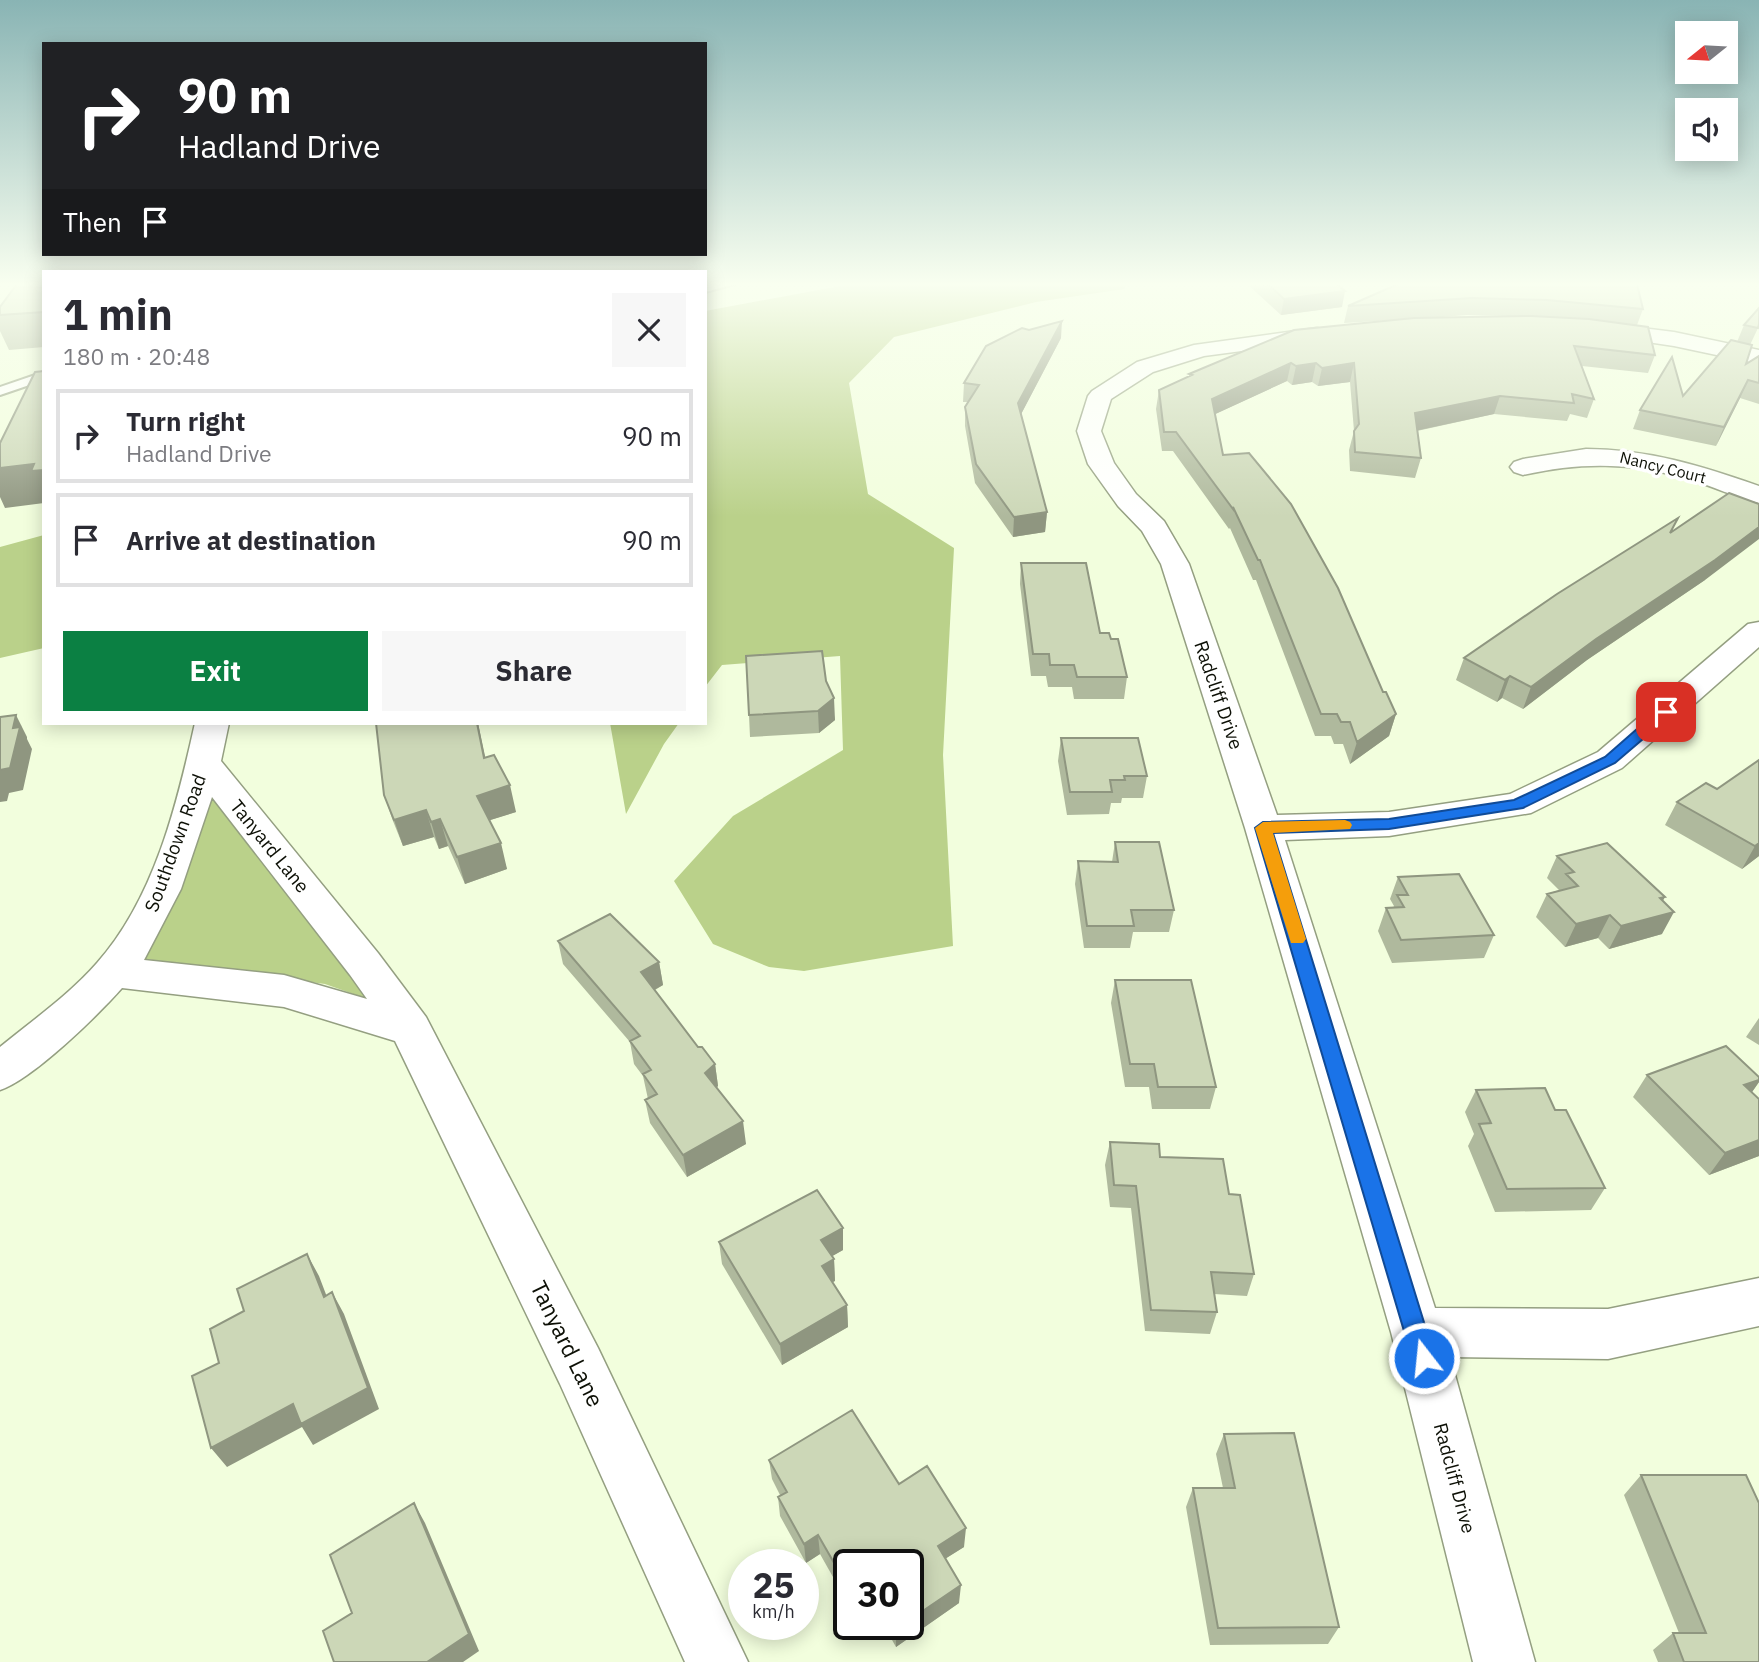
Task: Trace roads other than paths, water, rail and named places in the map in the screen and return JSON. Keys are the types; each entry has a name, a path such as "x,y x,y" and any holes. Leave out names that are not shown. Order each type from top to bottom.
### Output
{"street":[{"name":"Radcliff Drive","path":"1163,362 1145,367 1100,396 1089,431 1101,464 1127,500 1154,527 1175,564 1263,828 1417,1332 1504,1662"},
{"name":"Nancy Court","path":"1523,467 1579,455 1622,456 1672,467 1759,495"},
{"path":"1263,828 1389,824 1518,805 1610,760 1759,631"},
{"name":"Southdown Road","path":"0,1072 113,972 150,916 205,764 212,725"},
{"name":"Tanyard Lane","path":"205,764 364,964 411,1029 579,1366 717,1662"},
{"path":"113,972 284,991 411,1029"},
{"path":"1417,1332 1608,1334 1759,1302"}],"lane":[{"path":"0,391 42,377"}]}
